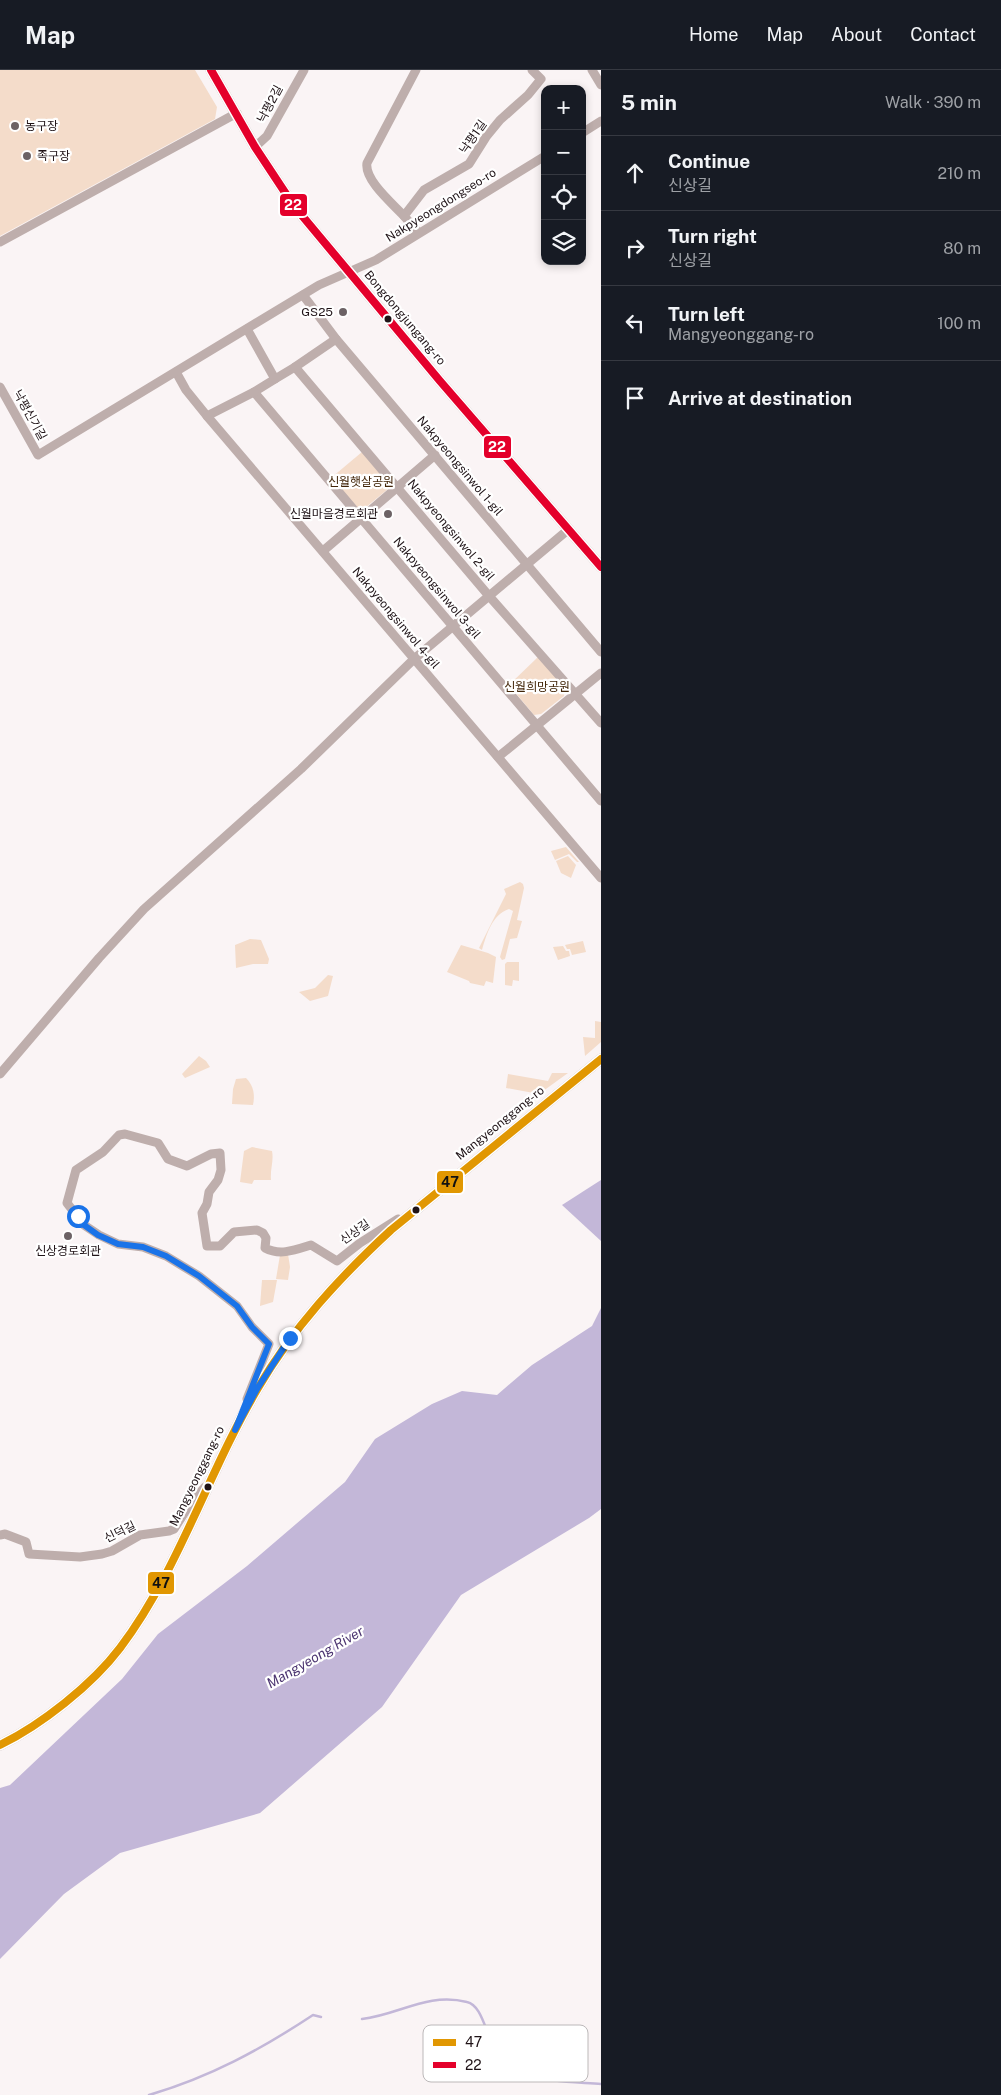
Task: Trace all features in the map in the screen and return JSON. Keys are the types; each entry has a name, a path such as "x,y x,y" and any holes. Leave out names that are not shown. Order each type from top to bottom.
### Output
{"street":[{"name":"Bongdongjungang-ro","path":"212,70 255,146 294,206 440,381 601,567"},
{"name":"낙평2길","path":"255,146 267,136 304,70"},
{"path":"416,70 367,163 366,169 371,180 418,232"},
{"name":"낙평1길","path":"404,216 424,190 469,164 486,137 500,120 534,89 541,79 532,70"},
{"path":"592,70 601,85"},
{"path":"0,242 237,113"},
{"path":"586,130 601,121"},
{"name":"Nakpyeongdongseo-ro","path":"38,455 319,285 376,260 418,232 541,158"},
{"name":"Nakpyeongsinwol 1-gil","path":"303,295 336,339 601,652"},
{"path":"247,329 275,379"},
{"path":"207,416 254,392 336,339"},
{"name":"Nakpyeongsinwol 2-gil","path":"295,367 398,486 489,596 601,723"},
{"name":"Nakpyeongsinwol 4-gil","path":"176,372 186,390 207,416 498,757 599,872"},
{"name":"낙평신기길","path":"0,387 38,455"},
{"name":"Nakpyeongsinwol 3-gil","path":"254,392 601,801"},
{"path":"323,551 435,454"},
{"path":"0,1074 99,958 139,915 300,769 414,659 569,528"},
{"path":"498,757 601,673"},
{"name":"Mangyeonggang-ro","path":"0,1745 32,1727 58,1707 118,1650 160,1586 208,1483 257,1389 302,1324 359,1260 414,1211 601,1058"},
{"name":"신상길","path":"235,1430 269,1344 231,1300 188,1268 166,1256 143,1247 118,1244 98,1235 84,1225 67,1203 76,1170 103,1152 119,1135 125,1134 158,1142 168,1159 187,1166 211,1154 220,1153 221,1170 218,1180 208,1192 207,1204 202,1214 207,1246 212,1247 220,1246 226,1242 234,1232 256,1230 263,1233 266,1238 265,1248 270,1250 289,1252 311,1245 337,1261 378,1231 414,1211"},
{"name":"신덕길","path":"0,1534 22,1539 26,1542 29,1554 80,1557 102,1554 112,1551 140,1535 174,1529 190,1504 208,1483"}],"green space":[{"path":"0,70 195,70 217,107 215,119 0,236"},
{"name":"신월햇살공원","path":"362,452 388,483 388,489 365,508 358,508 331,478"},
{"name":"신월희망공원","path":"538,657 565,688 564,696 541,714 534,715 509,685"},
{"path":"566,847 579,862 569,854 555,860 551,851"},
{"path":"568,856 576,865 571,878 561,873 556,861"},
{"path":"520,882 524,888 517,920 522,921 517,938 510,939 505,959 502,960 500,957 513,911 509,909 494,920 482,950 479,948 506,894 504,889"},
{"path":"250,939 261,940 269,959 268,964 253,964 236,968 235,945"},
{"path":"583,941 586,952 572,955 570,949 567,949 565,945"},
{"path":"461,945 496,957 493,983 486,981 484,986 470,983 447,972"},
{"path":"563,946 566,951 569,951 570,956 558,960 553,947"},
{"path":"507,962 519,962 519,981 513,980 512,986 505,985 505,964"},
{"path":"328,975 333,976 328,996 310,1001 299,992 315,988"},
{"path":"595,1021 601,1022 601,1042 585,1056 583,1037 595,1038"},
{"path":"199,1056 210,1067 185,1078 182,1074"},
{"path":"552,1073 568,1073 539,1094 506,1088 508,1074 548,1081"},
{"path":"246,1078 251,1084 253,1091 253,1105 232,1104 236,1079"},
{"path":"252,1147 272,1151 271,1180 254,1180 252,1184 240,1182 244,1151"},
{"path":"288,1254 290,1267 288,1280 276,1279 280,1255"},
{"path":"262,1280 277,1280 273,1302 260,1306"}],"water":[{"path":"601,1180 601,1241 562,1205"},
{"name":"Mangyeong River","path":"601,1308 601,1509 461,1595 382,1707 260,1813 120,1853 64,1894 0,1959 0,1788 10,1785 122,1679 158,1634 247,1566 345,1482 375,1439 432,1404 462,1391 497,1395 532,1365 592,1326"}],"waterway":[{"path":"362,2019 426,2002 453,2000 472,2004 484,2025"},
{"path":"149,2095 214,2071 274,2040 313,2015 321,2017"},
{"path":"573,2082 601,2084"}],"transit line":[{"name":"22","path":"211,70 255,147 294,206 440,381 601,567"},
{"name":"47","path":"0,1745 32,1727 65,1703 81,1690 120,1648 141,1618 176,1554 240,1420 258,1388 286,1345 318,1304 353,1266 391,1230 601,1059"}],"place":[{"name":"농구장","path":"15,126"},
{"name":"족구장","path":"27,156"},
{"name":"GS25","path":"343,312"},
{"name":"신월마을경로회관","path":"388,514"},
{"name":"신상경로회관","path":"68,1236"}],"route":[{"path":"78,1216 84,1225 98,1235 118,1244 143,1247 166,1256 199,1276 231,1300 252,1327 269,1344 235,1430 257,1389 290,1338"}]}
